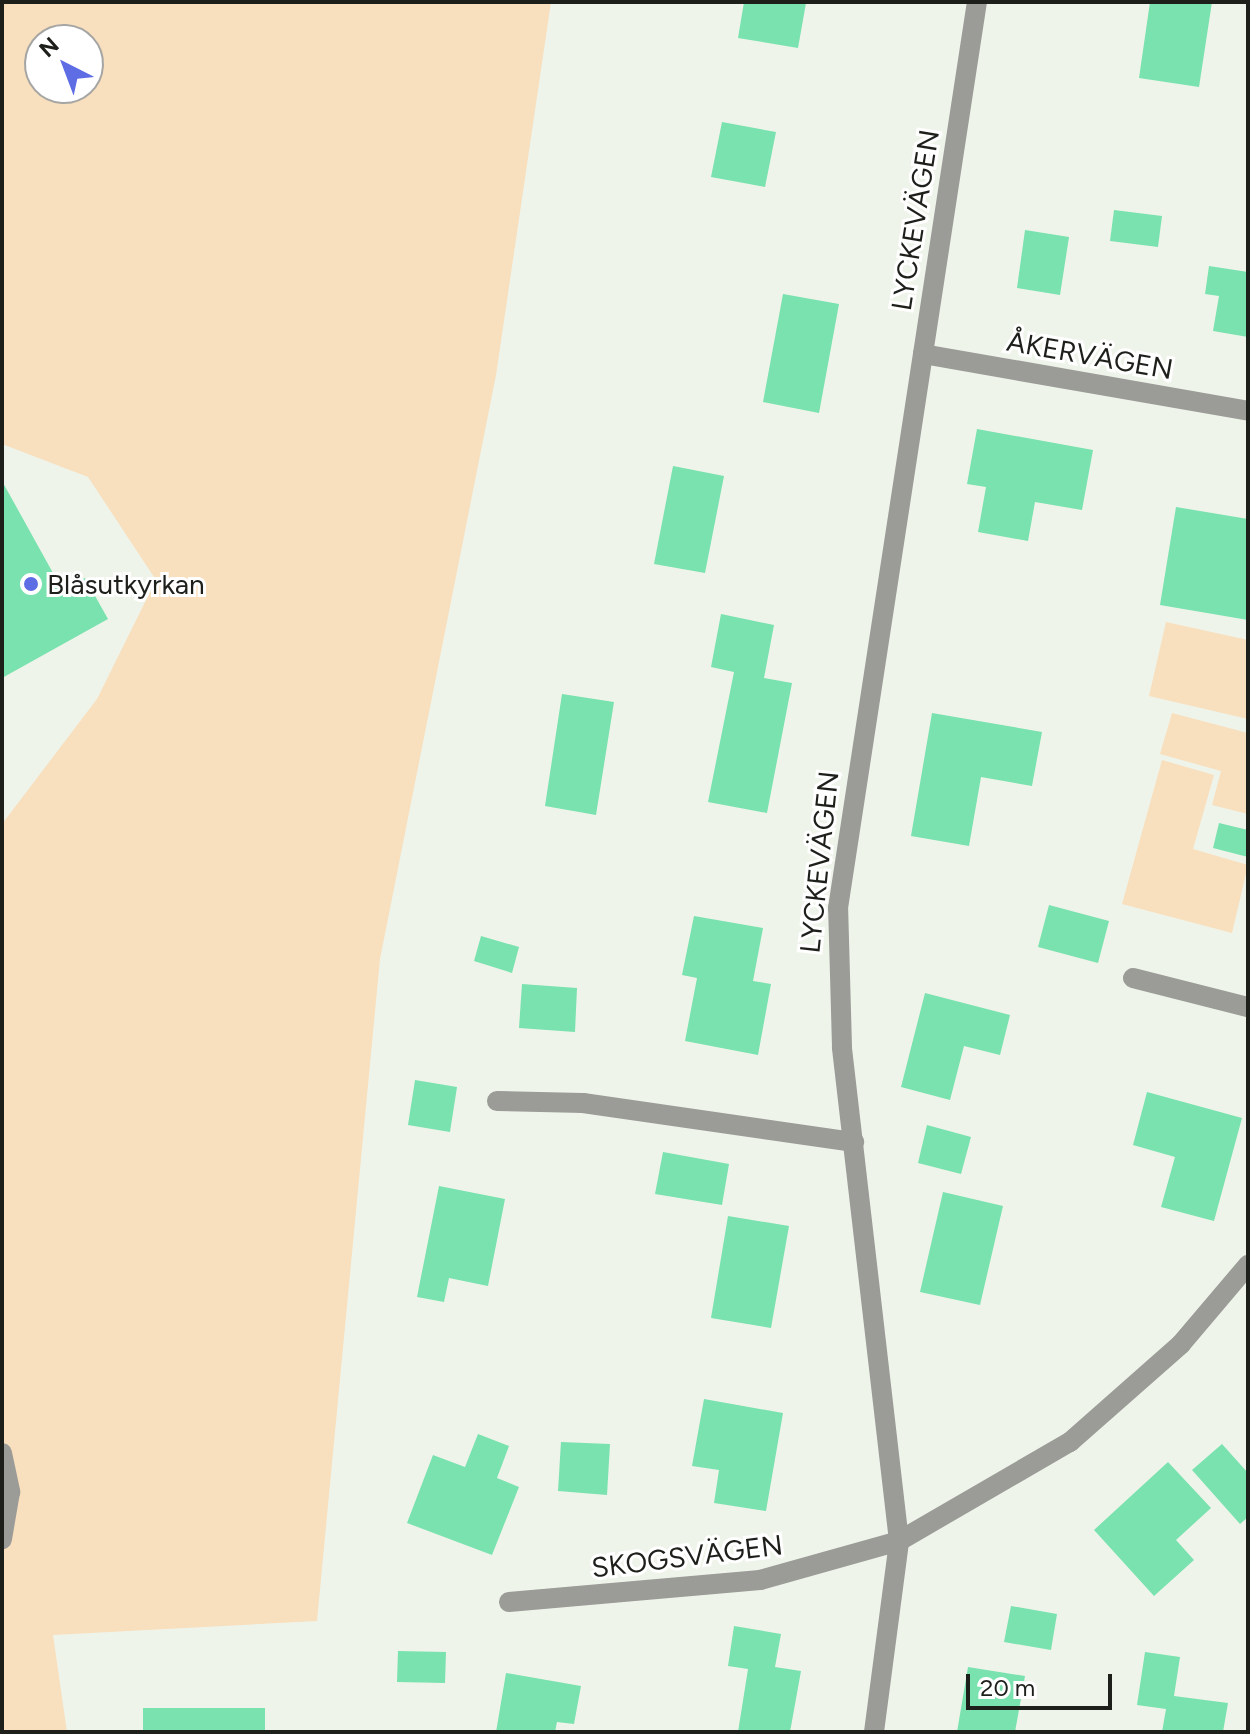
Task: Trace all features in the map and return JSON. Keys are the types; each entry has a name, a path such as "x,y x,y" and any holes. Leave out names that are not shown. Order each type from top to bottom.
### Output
{"street":[{"name":"LYCKEVÄGEN","path":"874,1732 899,1541 836,984 838,908 977,2"},
{"name":"ÅKERVÄGEN","path":"923,354 1248,411"},
{"path":"1133,978 1248,1007"},
{"path":"497,1101 583,1103 854,1142"},
{"name":"SKOGSVÄGEN","path":"509,1602 760,1580 899,1541 1070,1442 1181,1344 1248,1265"},
{"path":"2,1453 10,1492 2,1539"}],"shaded area":[{"path":"2,2 551,2 496,375 380,959 317,1621 53,1635 67,1732 2,1732 2,824 97,699 156,580 88,477 2,444"},
{"path":"1166,622 1248,640 1248,719 1149,696"},
{"path":"1172,713 1248,733 1248,814 1212,805 1221,771 1160,754"},
{"path":"1162,760 1214,775 1193,849 1248,865 1232,933 1122,904"}],"building":[{"path":"744,2 806,3 798,48 738,38"},
{"path":"1150,2 1212,2 1199,87 1139,78"},
{"path":"722,122 776,132 765,187 711,177"},
{"path":"1114,210 1162,216 1158,247 1110,241"},
{"path":"1025,230 1069,237 1060,295 1017,288"},
{"path":"1209,266 1248,272 1248,337 1213,331 1219,296 1205,294"},
{"path":"783,294 839,304 819,413 763,402"},
{"path":"977,429 1093,450 1082,510 1035,502 1028,541 978,532 986,487 967,484"},
{"path":"673,466 724,476 705,573 654,564"},
{"name":"Blåsutkyrkan","path":"2,481 63,591 85,578 108,619 2,678"},
{"path":"1176,507 1248,519 1248,620 1160,605"},
{"path":"721,614 774,625 764,678 792,683 767,813 708,802 734,672 711,667"},
{"path":"562,694 614,702 596,815 545,806"},
{"path":"932,713 1042,732 1032,786 981,777 969,846 911,836"},
{"path":"1219,823 1248,830 1248,857 1213,848"},
{"path":"1049,905 1109,921 1098,963 1038,947"},
{"path":"694,916 763,928 753,981 771,984 758,1055 685,1041 697,978 682,975"},
{"path":"481,936 519,947 512,973 474,961"},
{"path":"522,984 577,988 575,1032 519,1028"},
{"path":"925,993 1010,1015 1000,1055 964,1046 950,1100 901,1087"},
{"path":"415,1080 457,1087 450,1132 408,1125"},
{"path":"1147,1092 1242,1118 1214,1221 1161,1207 1175,1157 1133,1145"},
{"path":"927,1125 971,1137 961,1174 918,1163"},
{"path":"663,1152 729,1164 722,1205 655,1194"},
{"path":"439,1186 505,1199 488,1286 449,1278 444,1302 417,1297"},
{"path":"943,1192 1003,1206 980,1305 920,1292"},
{"path":"728,1216 789,1226 771,1328 711,1318"},
{"path":"704,1399 783,1413 766,1511 714,1503 719,1470 692,1466"},
{"path":"478,1434 509,1446 497,1478 519,1487 492,1555 407,1523 433,1455 465,1467"},
{"path":"561,1442 610,1444 607,1495 558,1491"},
{"path":"1222,1444 1248,1473 1248,1517 1240,1524 1192,1470"},
{"path":"1168,1462 1211,1508 1176,1540 1194,1560 1154,1596 1094,1530"},
{"path":"1011,1606 1057,1614 1051,1650 1004,1642"},
{"path":"734,1626 781,1634 775,1667 801,1671 790,1732 738,1732 748,1669 728,1666"},
{"path":"398,1651 446,1652 445,1683 397,1682"},
{"path":"1145,1652 1180,1657 1174,1696 1228,1703 1223,1732 1162,1732 1166,1709 1137,1705"},
{"path":"968,1667 1025,1676 1015,1732 957,1732"},
{"path":"506,1673 581,1686 574,1724 557,1722 555,1732 496,1732"},
{"path":"143,1708 265,1708 265,1732 143,1732"}],"place":[{"name":"Blåsutkyrkan","path":"31,584"}]}
